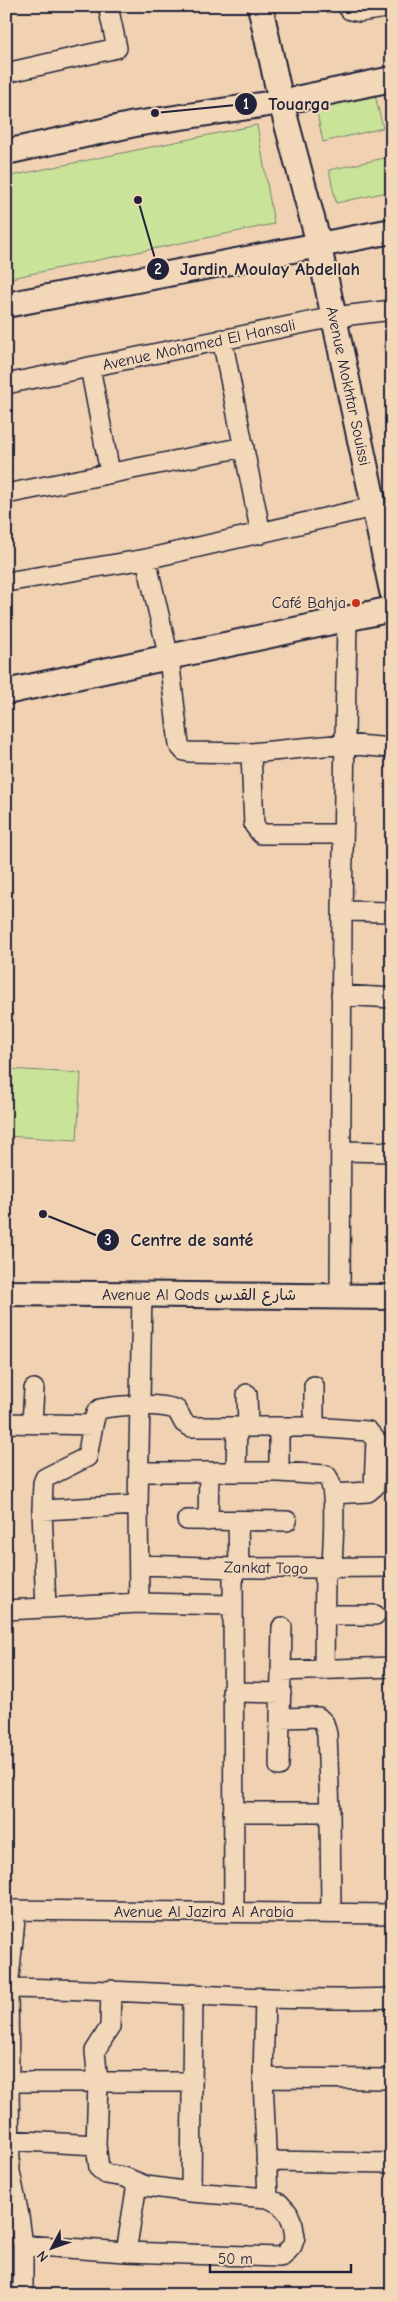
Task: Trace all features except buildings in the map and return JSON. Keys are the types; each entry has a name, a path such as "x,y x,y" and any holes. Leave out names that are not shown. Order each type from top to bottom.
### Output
{"street":[{"path":"6,73 116,48 108,6"},
{"name":"Avenue Mokhtar Souissi","path":"260,6 318,244 380,516 392,591"},
{"path":"346,6 350,10 360,12 392,7"},
{"path":"6,152 135,124 282,102 392,79"},
{"path":"6,305 392,231"},
{"name":"Avenue Mohamed El Hansali","path":"6,384 222,339 334,318 392,310"},
{"path":"222,339 261,534"},
{"path":"90,367 110,474"},
{"path":"6,494 244,447"},
{"path":"6,582 146,559 261,534 380,516"},
{"path":"146,559 169,658 181,749 189,752 251,753 344,744 392,748"},
{"path":"6,692 392,609"},
{"path":"340,1296 341,996 347,619"},
{"path":"251,753 254,825 261,834 343,834"},
{"path":"342,911 392,912"},
{"path":"341,996 392,998"},
{"path":"341,1151 392,1152"},
{"name":"Avenue Al Qods شارع القدس","path":"6,1293 392,1297"},
{"path":"139,1603 138,1505 142,1294"},
{"path":"314,1386 314,1427"},
{"path":"32,1424 34,1389"},
{"path":"236,1472 247,1394"},
{"path":"46,1608 42,1510 43,1483 46,1478 87,1457 96,1413 100,1409 172,1408 177,1410 187,1426 314,1427 368,1431 376,1440 376,1483 371,1490 332,1494"},
{"path":"6,1424 93,1425"},
{"path":"279,1428 279,1472"},
{"path":"139,1472 279,1472 326,1475 330,1480 332,1494 324,1670"},
{"path":"208,1521 209,1472"},
{"path":"42,1510 138,1505"},
{"path":"187,1520 287,1521"},
{"path":"234,1912 232,1606 238,1522"},
{"name":"Zankat Togo","path":"139,1564 236,1568 329,1569 392,1567"},
{"path":"6,1610 139,1603 232,1606"},
{"path":"325,1615 375,1615"},
{"path":"279,1766 282,1626"},
{"path":"281,1672 392,1667"},
{"path":"232,1692 281,1693"},
{"path":"280,1718 318,1717 324,1723 327,1734 331,1912"},
{"path":"234,1812 330,1812"},
{"path":"10,1907 7,1988 10,2082 8,2140 10,2172 23,2245 23,2295"},
{"name":"Avenue Al Jazira Al Arabia","path":"10,1907 392,1914"},
{"path":"7,1988 111,1990 264,1999 392,1998"},
{"path":"23,2245 238,2257 284,2256 292,2246 294,2237 292,2218 280,2204 268,2198 191,2192 137,2184 127,2178 101,2171 98,2166 96,2144 98,2082 95,2051 110,2027 111,1990"},
{"path":"191,2192 193,1994"},
{"path":"264,1999 263,2078 268,2198"},
{"path":"263,2078 392,2079"},
{"path":"10,2082 191,2082"},
{"path":"8,2140 96,2144"},
{"path":"266,2161 392,2163"},
{"path":"126,2252 137,2184"}],"green space":[{"path":"375,95 383,128 323,142 316,108"},
{"path":"257,125 274,224 6,279 6,177"},
{"path":"389,157 392,168 392,191 336,203 329,170"},
{"path":"6,1069 81,1073 77,1140 6,1136"}],"place":[{"name":"Touarga","path":"155,113"},
{"name":"Jardin Moulay Abdellah","path":"138,200"},
{"name":"Café Bahja","path":"356,603"},
{"name":"Centre de santé","path":"43,1214"}]}
